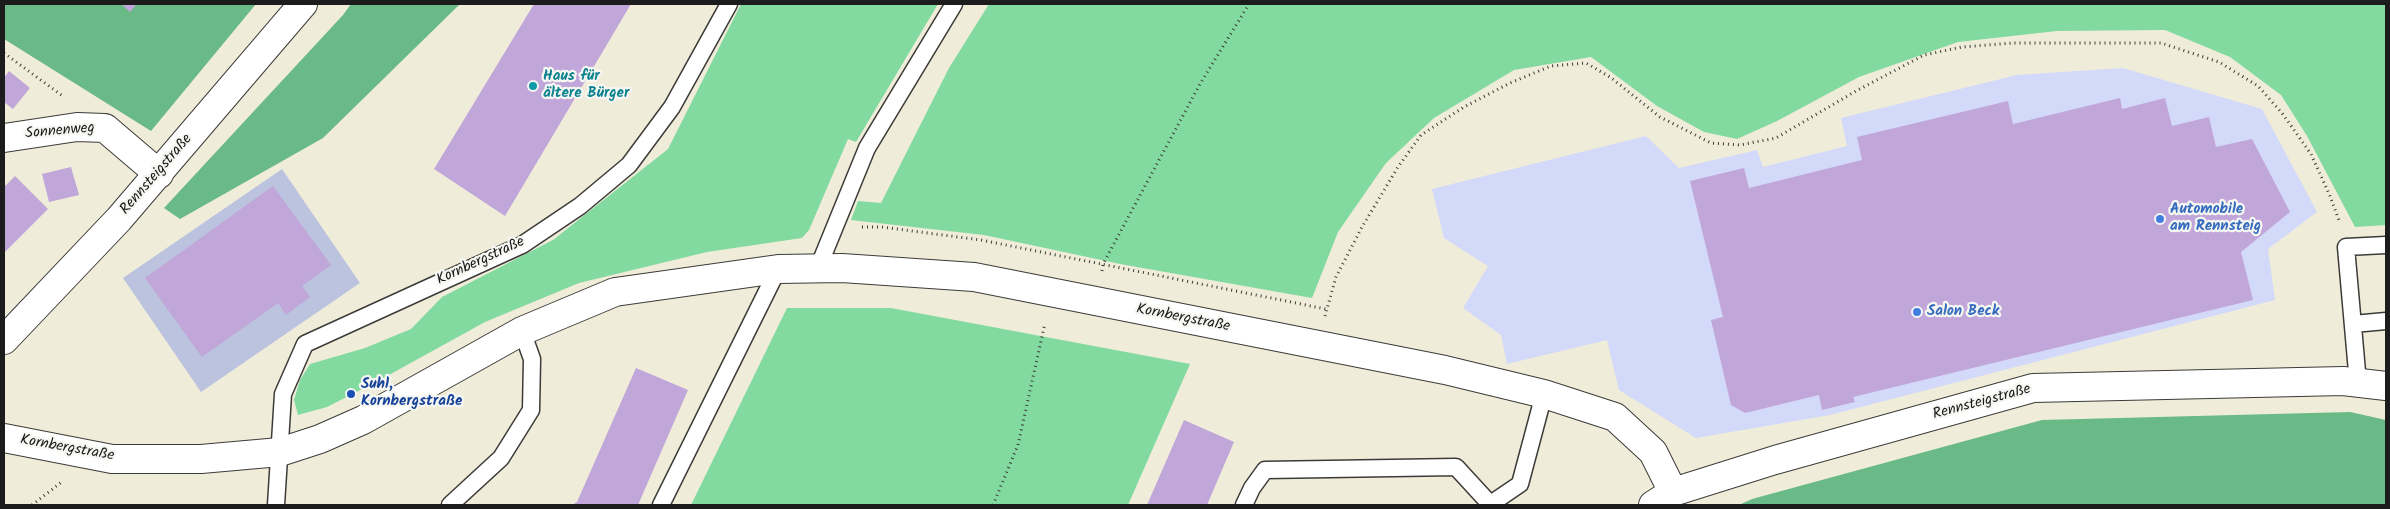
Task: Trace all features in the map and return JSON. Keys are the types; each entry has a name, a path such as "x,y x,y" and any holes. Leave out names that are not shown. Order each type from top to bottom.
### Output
{"street":[{"name":"Rennsteigstraße","path":"4,340 120,219 303,4"},
{"name":"Sonnenweg","path":"4,138 77,127 105,128 159,174"},
{"name":"Kornbergstraße","path":"4,438 112,458 200,459 280,452 320,439 363,420 522,331 615,292 778,269 818,268 974,277 1445,370 1544,394 1614,417 1653,452 1663,499"},
{"name":"Rennsteigstraße","path":"1663,499 1774,460 2033,388 2343,381 2386,386"}],"lane":[{"name":"Kornbergstraße","path":"280,452 282,394 305,344 522,245 580,206 629,165 672,107 729,4"},
{"path":"818,268 867,148 954,4"},
{"path":"2358,383 2346,247 2386,245"},
{"path":"661,505 778,269"},
{"path":"2353,324 2386,321"},
{"path":"450,505 501,458 531,410 532,359 522,331"},
{"path":"1244,505 1252,488 1265,470 1456,467 1489,505 1520,484 1544,394"},
{"path":"276,505 280,452"}],"path":[{"path":"1094,301 1103,264 1200,84 1249,4"},
{"path":"1317,345 1336,277 1362,227 1398,167 1422,136 1464,107 1510,83 1551,66 1586,62 1610,77 1660,117 1711,143 1740,145 1776,138 1924,55 1962,47 2013,42 2161,43 2219,62 2258,86 2282,113 2311,154 2330,196 2346,247"},
{"path":"4,53 66,99"},
{"path":"836,226 882,228 981,240 1326,309"},
{"path":"994,505 1018,445 1052,293"}],"shaded area":[{"path":"2123,68 2262,109 2317,212 2268,249 2275,300 1830,415 1696,438 1619,390 1607,340 1507,364 1501,335 1463,308 1488,266 1444,238 1432,189 1646,136 1679,168 1757,150 1763,167 1847,146 1841,118 2017,75"},
{"path":"282,169 360,283 201,392 123,278"}],"green space":[{"path":"4,4 256,4 151,131 4,39"},
{"path":"351,4 460,4 323,138 180,219 164,208 343,15"},
{"path":"741,4 938,4 856,142 848,139 809,230 802,238 707,252 579,283 485,322 327,407 298,415 294,400 300,380 310,364 365,348 411,329 442,297 553,240 668,149"},
{"path":"989,4 2386,4 2386,225 2355,227 2307,136 2281,95 2230,57 2165,30 2057,31 1958,42 1859,77 1777,121 1737,139 1704,132 1657,106 1591,57 1514,70 1434,118 1386,163 1338,232 1312,298 1120,264 984,235 851,220 858,201 881,203 949,68"},
{"path":"787,308 891,308 1190,364 1128,505 691,505"},
{"path":"2350,412 2386,420 2386,505 1739,505 1752,499 2042,420"}],"building":[{"path":"121,4 137,4 130,12"},
{"name":"Haus für ältere Bürger","path":"534,4 631,4 505,216 434,169"},
{"path":"9,71 30,88 13,109 4,102 4,78"},
{"path":"2120,98 2122,109 2165,98 2172,126 2209,117 2216,147 2252,139 2290,212 2241,252 2253,300 1853,397 1855,402 1822,410 1819,395 1745,413 1731,405 1711,320 1723,317 1690,181 1744,168 1749,188 1862,160 1857,137 2008,101 2013,124"},
{"path":"71,167 79,195 49,202 42,174"},
{"path":"15,176 48,209 5,252 4,187"},
{"path":"273,186 331,265 302,286 310,297 286,315 278,303 202,357 145,278"},
{"path":"636,368 688,390 638,505 572,505 577,502"},
{"path":"1184,420 1234,442 1207,505 1147,505"}],"place":[{"name":"Haus für ältere Bürger","path":"533,86"},
{"name":"Automobile am Rennsteig","path":"2160,219"},
{"name":"Salon Beck","path":"1917,312"},
{"name":"Suhl, Kornbergstraße","path":"351,394"}]}
